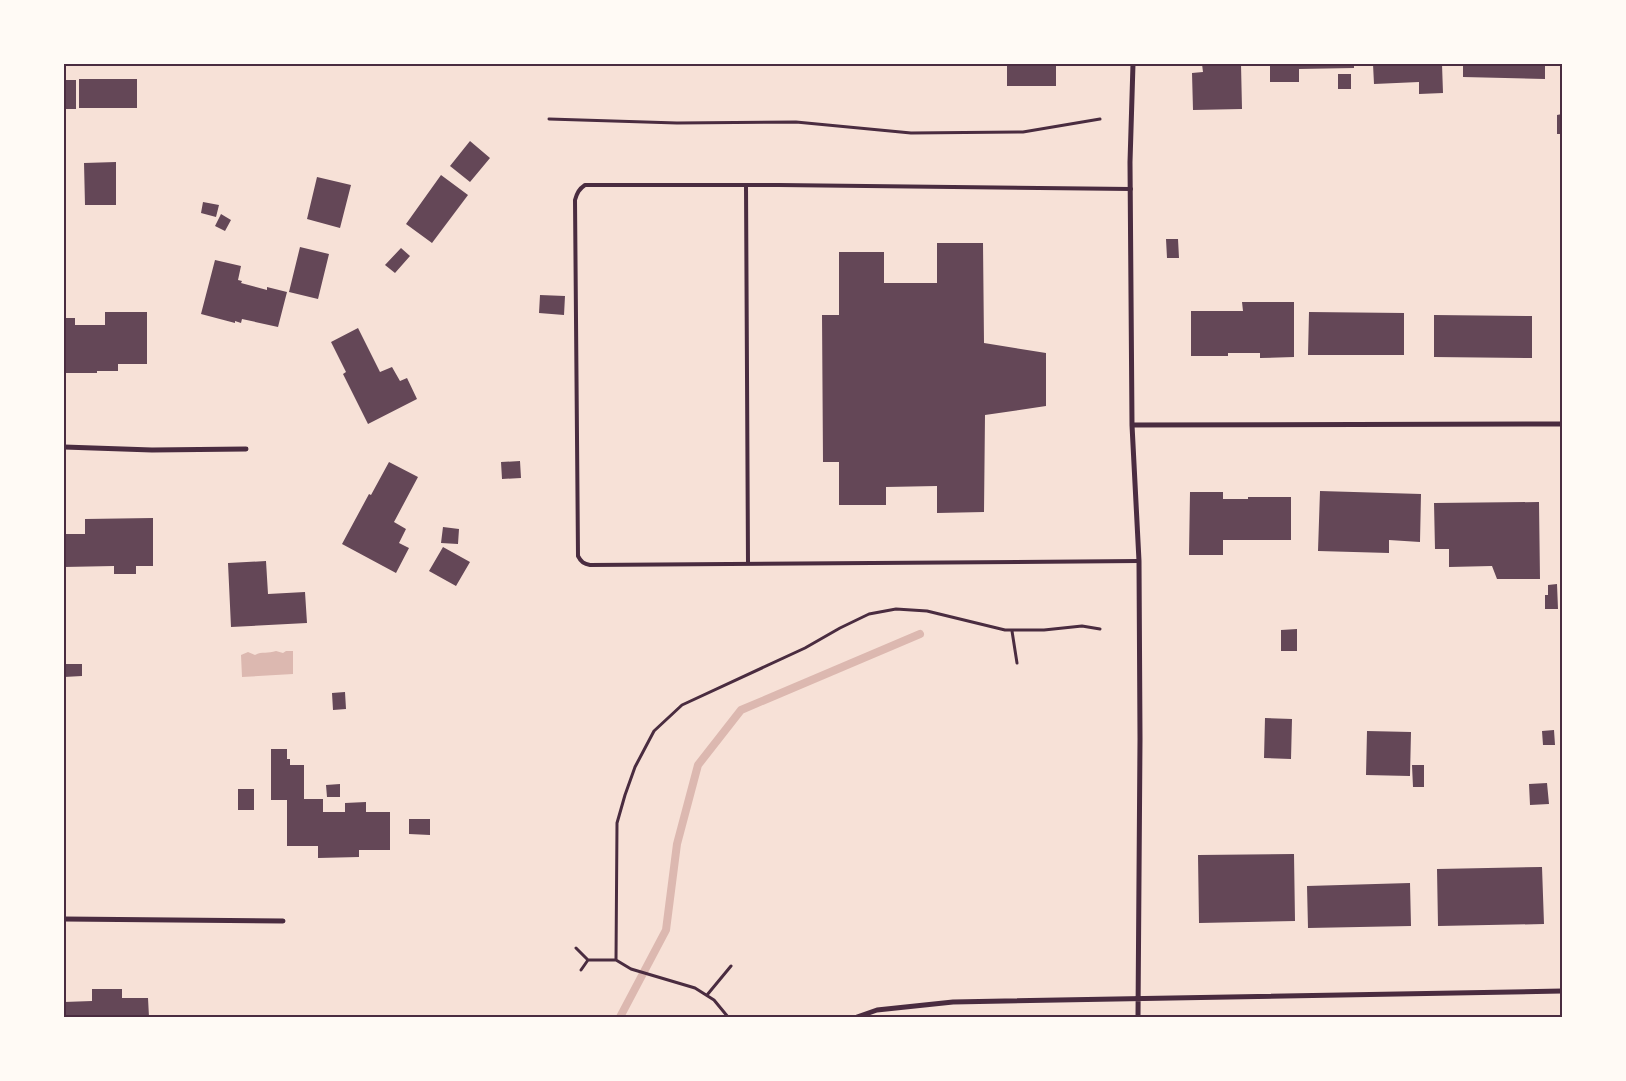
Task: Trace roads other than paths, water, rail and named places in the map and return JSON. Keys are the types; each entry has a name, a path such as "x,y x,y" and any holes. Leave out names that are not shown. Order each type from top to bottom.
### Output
{"street":[{"path":"1133,64 1131,189 1132,425 1139,561 1140,739 1138,1017"},
{"path":"1132,425 1562,424"},
{"path":"64,447 152,450 246,449"},
{"path":"64,919 283,921"},
{"path":"857,1017 877,1010 953,1002 1562,991"}],"lane":[{"path":"1131,189 585,185 576,194 575,220 578,556 585,564 590,565 1139,561"},
{"path":"746,185 748,563"}],"waterway":[{"path":"620,1017 666,930 677,844 698,765 741,710 920,634"}]}
